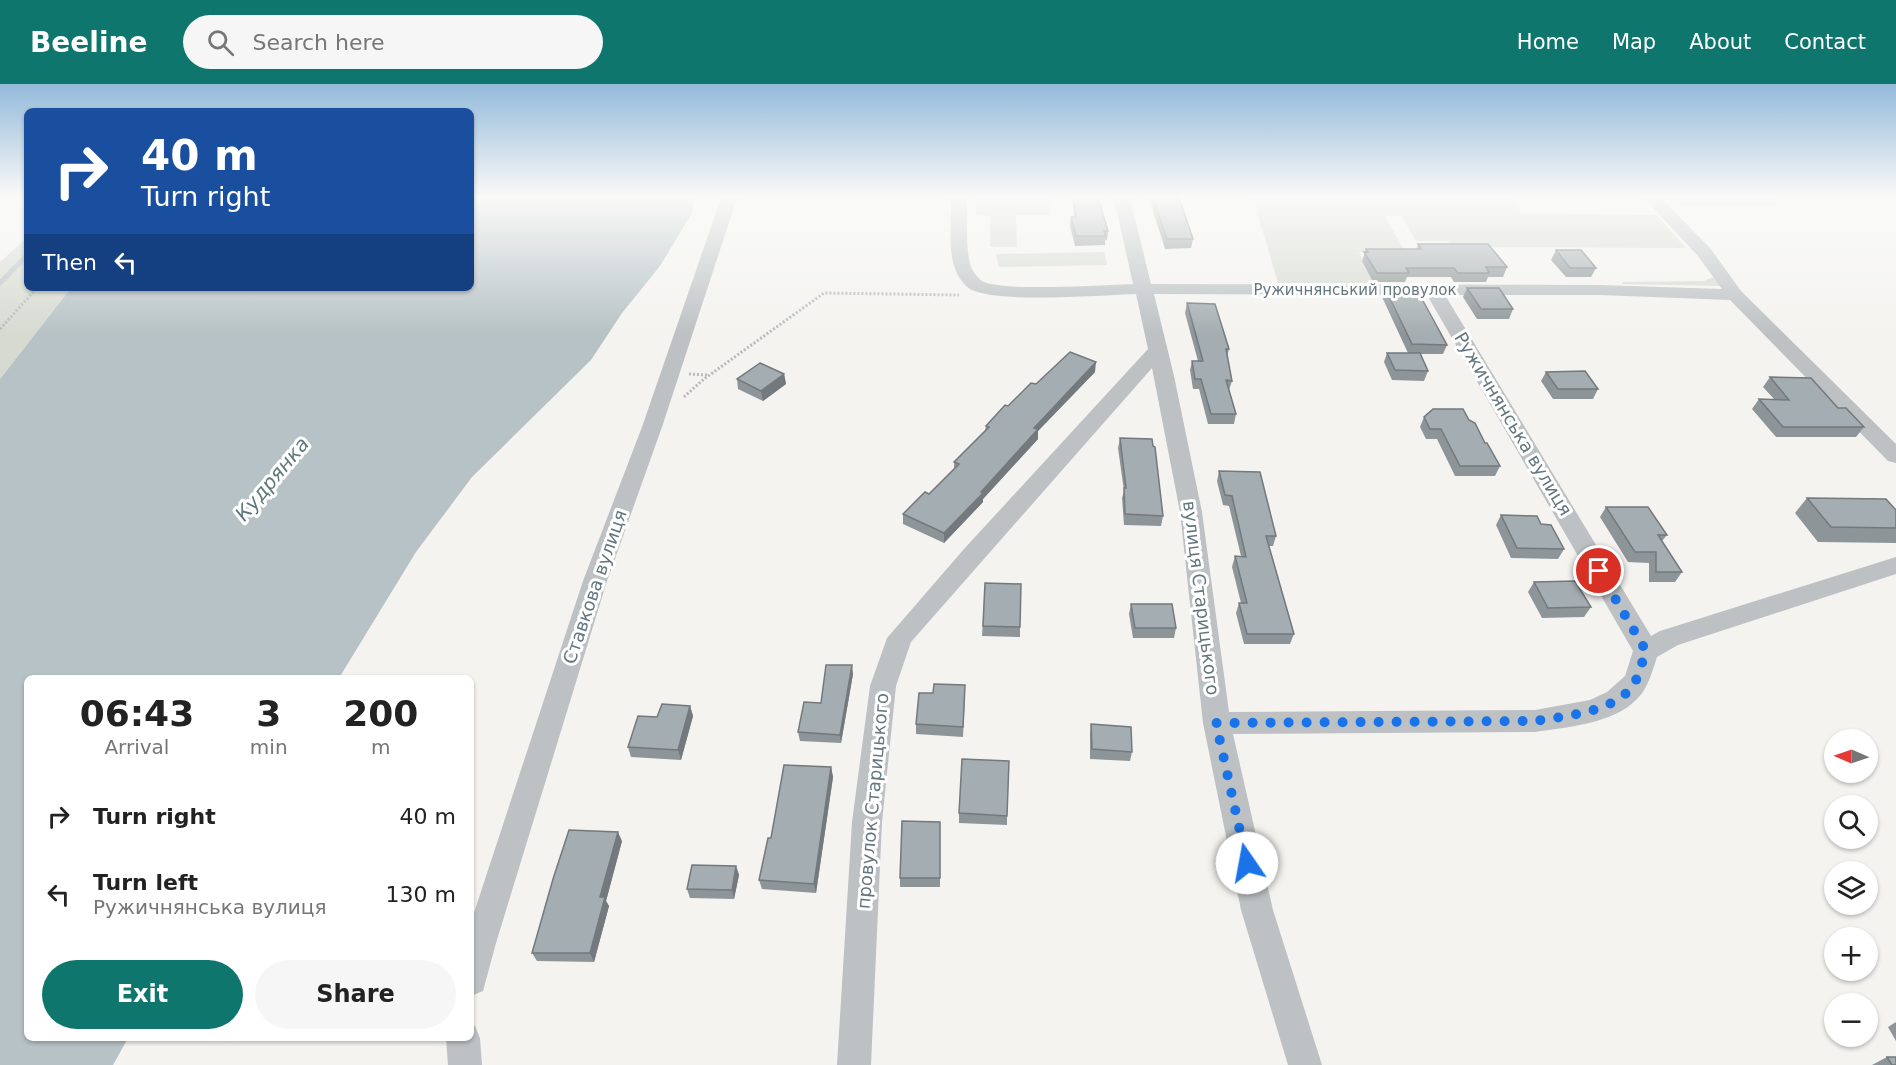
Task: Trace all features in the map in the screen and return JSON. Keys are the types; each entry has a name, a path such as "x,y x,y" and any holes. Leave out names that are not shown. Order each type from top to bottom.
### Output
{"street":[{"name":"Ставкова вулиця","path":"474,969 596,581 652,427 714,244"},
{"path":"960,244 961,260 970,290"},
{"name":"вулиця Старицького","path":"1133,244 1164,376 1191,512 1216,723 1257,910 1305,1065"},
{"path":"1696,244 1735,295 1896,456"},
{"name":"Ружичнянський провулок","path":"970,290 1017,292 1143,289 1600,290 1735,295"},
{"name":"Ружичнянська вулиця","path":"1434,291 1646,651"},
{"name":"провулок Старицького","path":"854,1065 867,822 884,686 900,638 1158,350"},
{"path":"1136,374 1148,372 1164,376"},
{"path":"1216,723 1535,721 1586,713 1614,702 1634,684 1646,651 1669,638 1896,565"},
{"path":"463,1041 465,1065"}],"path":[{"path":"652,427 704,379 824,293 970,290"},
{"path":"0,329 34,291"}],"shaded area":[{"path":"20,244 24,244 24,291 69,291 0,379 0,262"},
{"path":"990,244 1017,244 1017,247 990,247"},
{"path":"1266,244 1400,244 1405,252 1359,252 1374,283 1278,283"},
{"path":"1450,244 1682,244 1686,248 1452,247"},
{"path":"1104,252 1107,265 999,267 996,254"},
{"path":"1713,277 1718,278 1721,286 1622,284 1623,282 1704,281"}],"water":[{"name":"Кудрянка","path":"474,244 673,244 660,266 622,313 591,360 472,477 416,552 341,675 24,675 24,1041 126,1041 113,1065 0,1065 0,379 69,291 474,291"}],"building":[{"path":"1418,244 1488,244 1507,267 1486,267 1489,273 1458,273 1454,268 1406,268 1409,273 1377,273 1364,252 1368,252 1366,249 1421,249"},
{"path":"1556,250 1581,250 1596,268 1570,268"},
{"path":"1385,288 1416,288 1447,345 1412,344"},
{"path":"1467,288 1499,288 1513,309 1481,309"},
{"path":"1187,303 1215,304 1229,349 1226,349 1232,381 1226,380 1236,414 1211,414 1201,379 1195,379 1192,361 1203,361"},
{"path":"1070,352 1096,362 1034,428 1038,429 981,492 983,493 944,533 903,514 925,492 929,494 959,464 954,462 989,427 986,426 1005,405 1008,406 1031,383 1036,384"},
{"path":"1387,353 1420,353 1428,371 1395,370"},
{"path":"760,363 784,374 761,391 737,379"},
{"path":"1585,371 1598,389 1558,389 1546,372"},
{"path":"1770,377 1811,378 1838,408 1846,408 1864,427 1783,427 1759,399 1789,400"},
{"path":"1433,409 1463,409 1469,420 1475,423 1500,466 1460,466 1441,429 1430,429 1424,417"},
{"path":"1120,438 1152,439 1155,447 1163,516 1125,514 1124,488 1126,488"},
{"path":"1219,471 1260,472 1276,536 1266,536 1294,634 1247,634 1239,603 1247,603 1235,556 1246,557 1232,496 1225,495"},
{"path":"1807,498 1886,499 1896,510 1896,528 1831,527"},
{"path":"1606,507 1648,507 1667,535 1658,535 1682,572 1656,572 1656,552 1635,552"},
{"path":"1501,515 1537,516 1541,524 1551,525 1564,549 1517,548"},
{"path":"1575,581 1591,607 1548,608 1534,582"},
{"path":"985,583 1021,584 1020,627 983,626"},
{"path":"1131,604 1172,604 1176,628 1135,628"},
{"path":"826,665 852,665 840,735 798,732 804,702 821,703"},
{"path":"934,684 965,685 963,727 916,724 919,693 933,693"},
{"path":"662,704 690,706 678,750 628,747 638,716 657,717"},
{"path":"1091,724 1131,727 1132,752 1092,749"},
{"path":"962,759 1009,761 1007,816 959,813"},
{"path":"784,765 831,767 814,884 759,880 768,838 771,838"},
{"path":"902,821 940,822 940,878 900,878"},
{"path":"569,830 618,832 600,897 605,897 590,953 532,953 553,879"},
{"path":"692,865 736,866 732,890 687,889"},
{"path":"1887,1057 1896,1057 1896,1065 1892,1065"}],"waterway":[{"path":"0,283 24,258"}],"route":[{"path":"1247,863 1216,723 1535,721 1586,713 1614,702 1634,684 1646,651 1599,571"}]}
